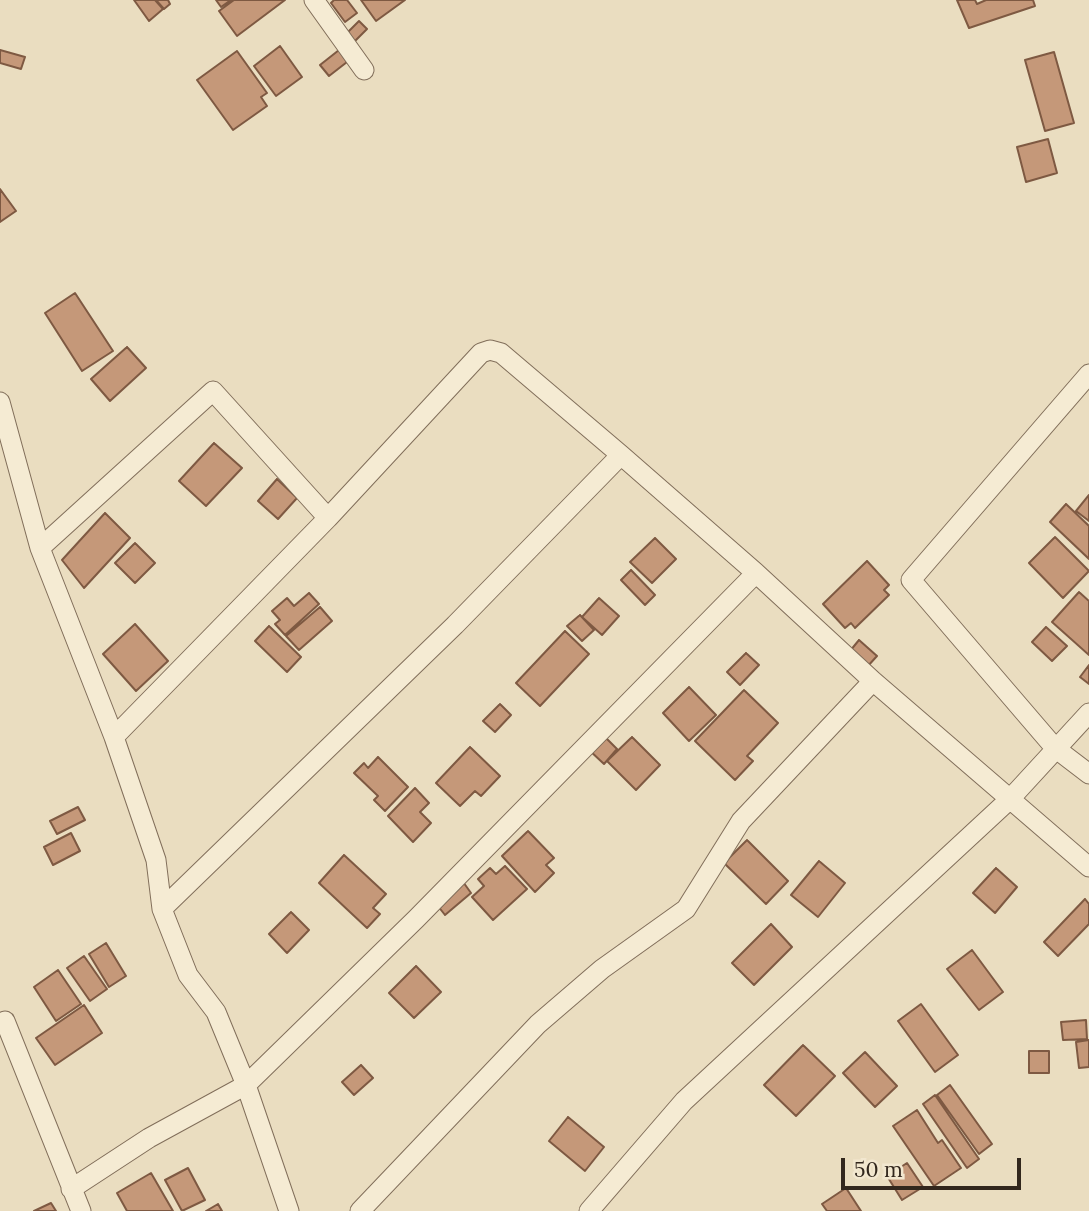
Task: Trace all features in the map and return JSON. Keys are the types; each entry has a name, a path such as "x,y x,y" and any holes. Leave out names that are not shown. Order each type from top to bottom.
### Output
{"street":[{"path":"314,0 364,70"},
{"path":"114,737 328,518 481,353 490,350 501,353 621,455 756,573 873,681 1089,867"},
{"path":"1089,374 911,580 1055,748 1089,774"},
{"path":"40,548 213,391 328,518"},
{"path":"0,402 40,548 114,737 156,860 162,909 188,975 216,1012 246,1085 289,1211"},
{"path":"162,909 455,625 621,455"},
{"path":"71,1189 149,1138 246,1085 416,919 756,573"},
{"path":"360,1211 538,1024 602,969 686,909 741,821 873,681"},
{"path":"589,1211 684,1101 1010,799 1089,713"},
{"path":"5,1021 80,1211"}],"building":[{"path":"134,0 155,0 163,9 149,21"},
{"path":"156,0 168,0 170,4 164,9"},
{"path":"216,0 231,0 221,7"},
{"path":"234,0 285,0 237,36 219,11"},
{"path":"334,0 347,0 357,13 345,22 331,3"},
{"path":"361,0 405,0 376,21"},
{"path":"957,0 975,0 977,4 986,0 1033,0 1035,6 969,28"},
{"path":"359,21 367,29 354,42 346,34"},
{"path":"280,46 302,77 276,96 254,66"},
{"path":"0,50 25,57 21,69 0,63"},
{"path":"339,50 347,62 329,76 320,65"},
{"path":"237,51 267,93 261,97 267,106 233,130 197,80"},
{"path":"1054,52 1074,123 1045,131 1025,60"},
{"path":"1048,139 1057,173 1026,182 1017,147"},
{"path":"0,189 16,211 0,222"},
{"path":"75,293 113,351 82,371 45,313"},
{"path":"127,347 146,368 110,401 91,379"},
{"path":"214,443 242,468 206,506 179,481"},
{"path":"277,479 297,498 278,519 258,501"},
{"path":"1089,495 1089,521 1076,511"},
{"path":"1066,504 1089,526 1089,559 1050,522"},
{"path":"105,513 130,538 84,588 62,560"},
{"path":"1055,537 1089,571 1063,598 1029,563"},
{"path":"655,538 676,559 652,583 630,562"},
{"path":"135,543 155,563 135,583 115,563"},
{"path":"867,561 889,585 884,590 889,595 855,628 851,623 845,628 823,604"},
{"path":"631,570 655,595 645,605 621,580"},
{"path":"1079,592 1089,601 1089,655 1052,622"},
{"path":"309,593 319,604 285,635 275,624 280,620 272,611 287,598 294,606"},
{"path":"599,598 619,616 602,635 582,617"},
{"path":"320,607 332,621 299,650 286,636"},
{"path":"580,615 594,630 582,641 567,626"},
{"path":"135,624 168,661 136,691 103,654"},
{"path":"269,626 301,657 287,672 255,641"},
{"path":"1046,627 1067,646 1052,661 1032,642"},
{"path":"565,631 589,654 540,706 516,683"},
{"path":"859,640 877,656 867,667 850,651"},
{"path":"746,653 759,665 740,685 727,672"},
{"path":"1089,665 1089,684 1080,677"},
{"path":"689,687 716,715 689,741 663,713"},
{"path":"744,690 778,723 747,756 753,761 735,780 695,741"},
{"path":"500,704 511,715 495,732 483,721"},
{"path":"602,734 617,749 604,764 588,749"},
{"path":"632,737 660,765 636,790 607,761"},
{"path":"470,747 500,776 481,796 475,791 460,806 436,783"},
{"path":"378,757 408,787 385,811 374,800 378,796 354,773 364,763 368,768"},
{"path":"415,788 429,803 420,812 431,823 413,842 388,816"},
{"path":"78,807 85,820 57,834 50,821"},
{"path":"528,831 554,858 546,865 554,873 535,892 502,856"},
{"path":"71,833 80,851 53,865 44,847"},
{"path":"747,840 788,881 766,904 724,863"},
{"path":"344,855 386,894 373,908 380,914 367,928 319,883"},
{"path":"819,861 845,883 818,917 791,895"},
{"path":"505,866 527,889 493,920 472,897 484,886 478,879 490,868 496,874"},
{"path":"996,868 1017,887 995,913 973,893"},
{"path":"461,879 471,893 445,915 434,901"},
{"path":"1085,899 1089,904 1089,924 1058,956 1044,942"},
{"path":"291,912 309,930 287,953 269,934"},
{"path":"771,924 792,947 754,985 732,963"},
{"path":"106,943 126,976 109,987 89,954"},
{"path":"972,950 1003,992 979,1010 947,969"},
{"path":"84,956 107,989 90,1001 67,968"},
{"path":"416,966 441,992 414,1018 389,993"},
{"path":"58,970 81,1004 56,1021 34,987"},
{"path":"921,1004 958,1055 935,1072 898,1021"},
{"path":"84,1005 102,1033 55,1065 36,1038"},
{"path":"1086,1020 1087,1039 1063,1040 1061,1022"},
{"path":"1089,1040 1089,1067 1079,1068 1076,1042"},
{"path":"803,1045 835,1076 796,1116 764,1085"},
{"path":"1029,1051 1049,1051 1049,1073 1029,1073"},
{"path":"865,1052 897,1086 875,1107 843,1073"},
{"path":"361,1065 373,1078 354,1095 342,1082"},
{"path":"950,1085 992,1144 979,1154 937,1095"},
{"path":"935,1095 979,1159 967,1168 923,1104"},
{"path":"917,1110 938,1143 942,1140 961,1168 934,1186 893,1126"},
{"path":"568,1117 604,1147 585,1171 549,1141"},
{"path":"907,1163 923,1187 902,1200 887,1176"},
{"path":"188,1168 205,1200 182,1211 165,1180"},
{"path":"151,1173 173,1211 127,1211 117,1193"},
{"path":"846,1188 861,1211 827,1211 822,1204"},
{"path":"51,1203 56,1211 34,1211"},
{"path":"218,1204 222,1211 206,1211"}]}
